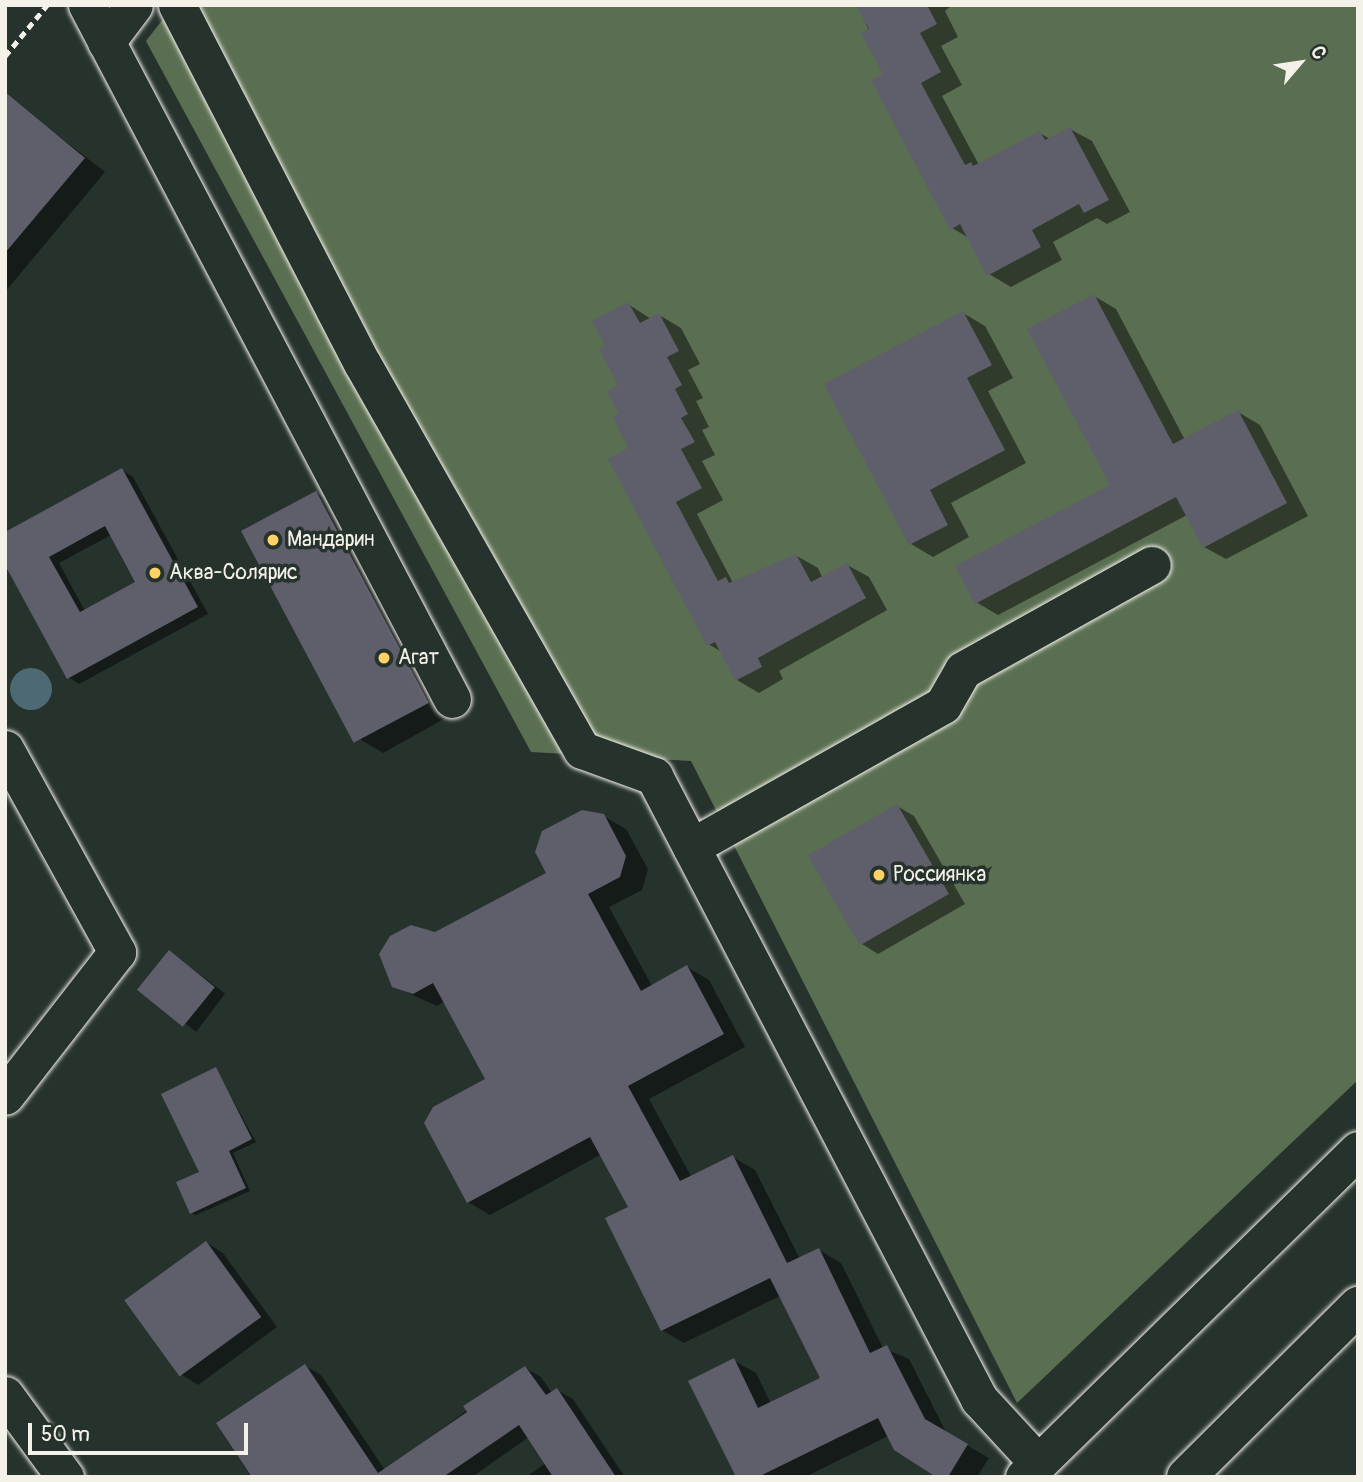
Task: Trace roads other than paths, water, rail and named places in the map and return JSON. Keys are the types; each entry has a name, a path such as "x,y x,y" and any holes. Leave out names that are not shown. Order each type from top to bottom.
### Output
{"main road":[{"path":"1186,1477 1358,1306"}],"lane":[{"path":"87,5 452,699"},
{"path":"106,42 134,5"},
{"path":"177,5 362,362 582,750 654,776 979,1398 1031,1470 1358,1150"},
{"path":"691,847 943,705 963,670 1152,565"},
{"path":"5,749 117,952 5,1096"},
{"path":"5,1395 65,1477"}],"water":[{"path":"31,668 46,674 52,689 46,704 31,710 16,704 10,689 16,674"}],"place":[{"name":"Мандарин","path":"273,540"},
{"name":"Аква-Солярис","path":"155,573"},
{"name":"Агат","path":"384,658"},
{"name":"Россиянка","path":"879,875"}]}
